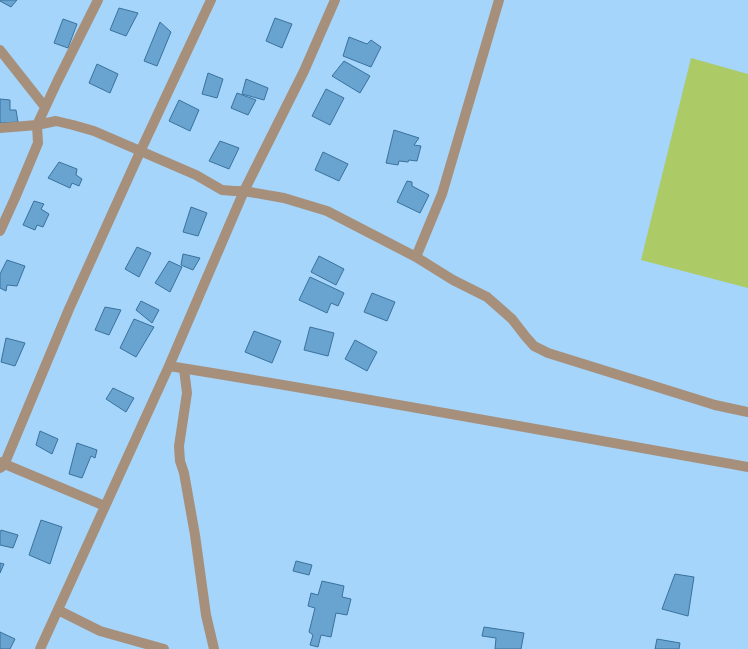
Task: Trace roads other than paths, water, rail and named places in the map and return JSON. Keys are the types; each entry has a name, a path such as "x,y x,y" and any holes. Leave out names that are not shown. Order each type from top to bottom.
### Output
{"street":[{"path":"0,231 38,143 37,125 98,0"},
{"path":"105,506 1,465 69,309 211,0"},
{"path":"40,649 169,366 244,191 304,71 335,0"},
{"path":"416,257 442,194 498,0"},
{"path":"0,50 45,107"},
{"path":"0,128 37,125 56,121 73,125 94,131 196,175 222,190 244,191 284,198 327,211 416,257 453,280 487,297 512,319 534,346 548,353 715,405 748,412"},
{"path":"169,366 748,468"},
{"path":"184,369 187,393 179,446 180,461 184,473 193,520 206,615 214,649"},
{"path":"58,610 100,631 164,649"}]}
